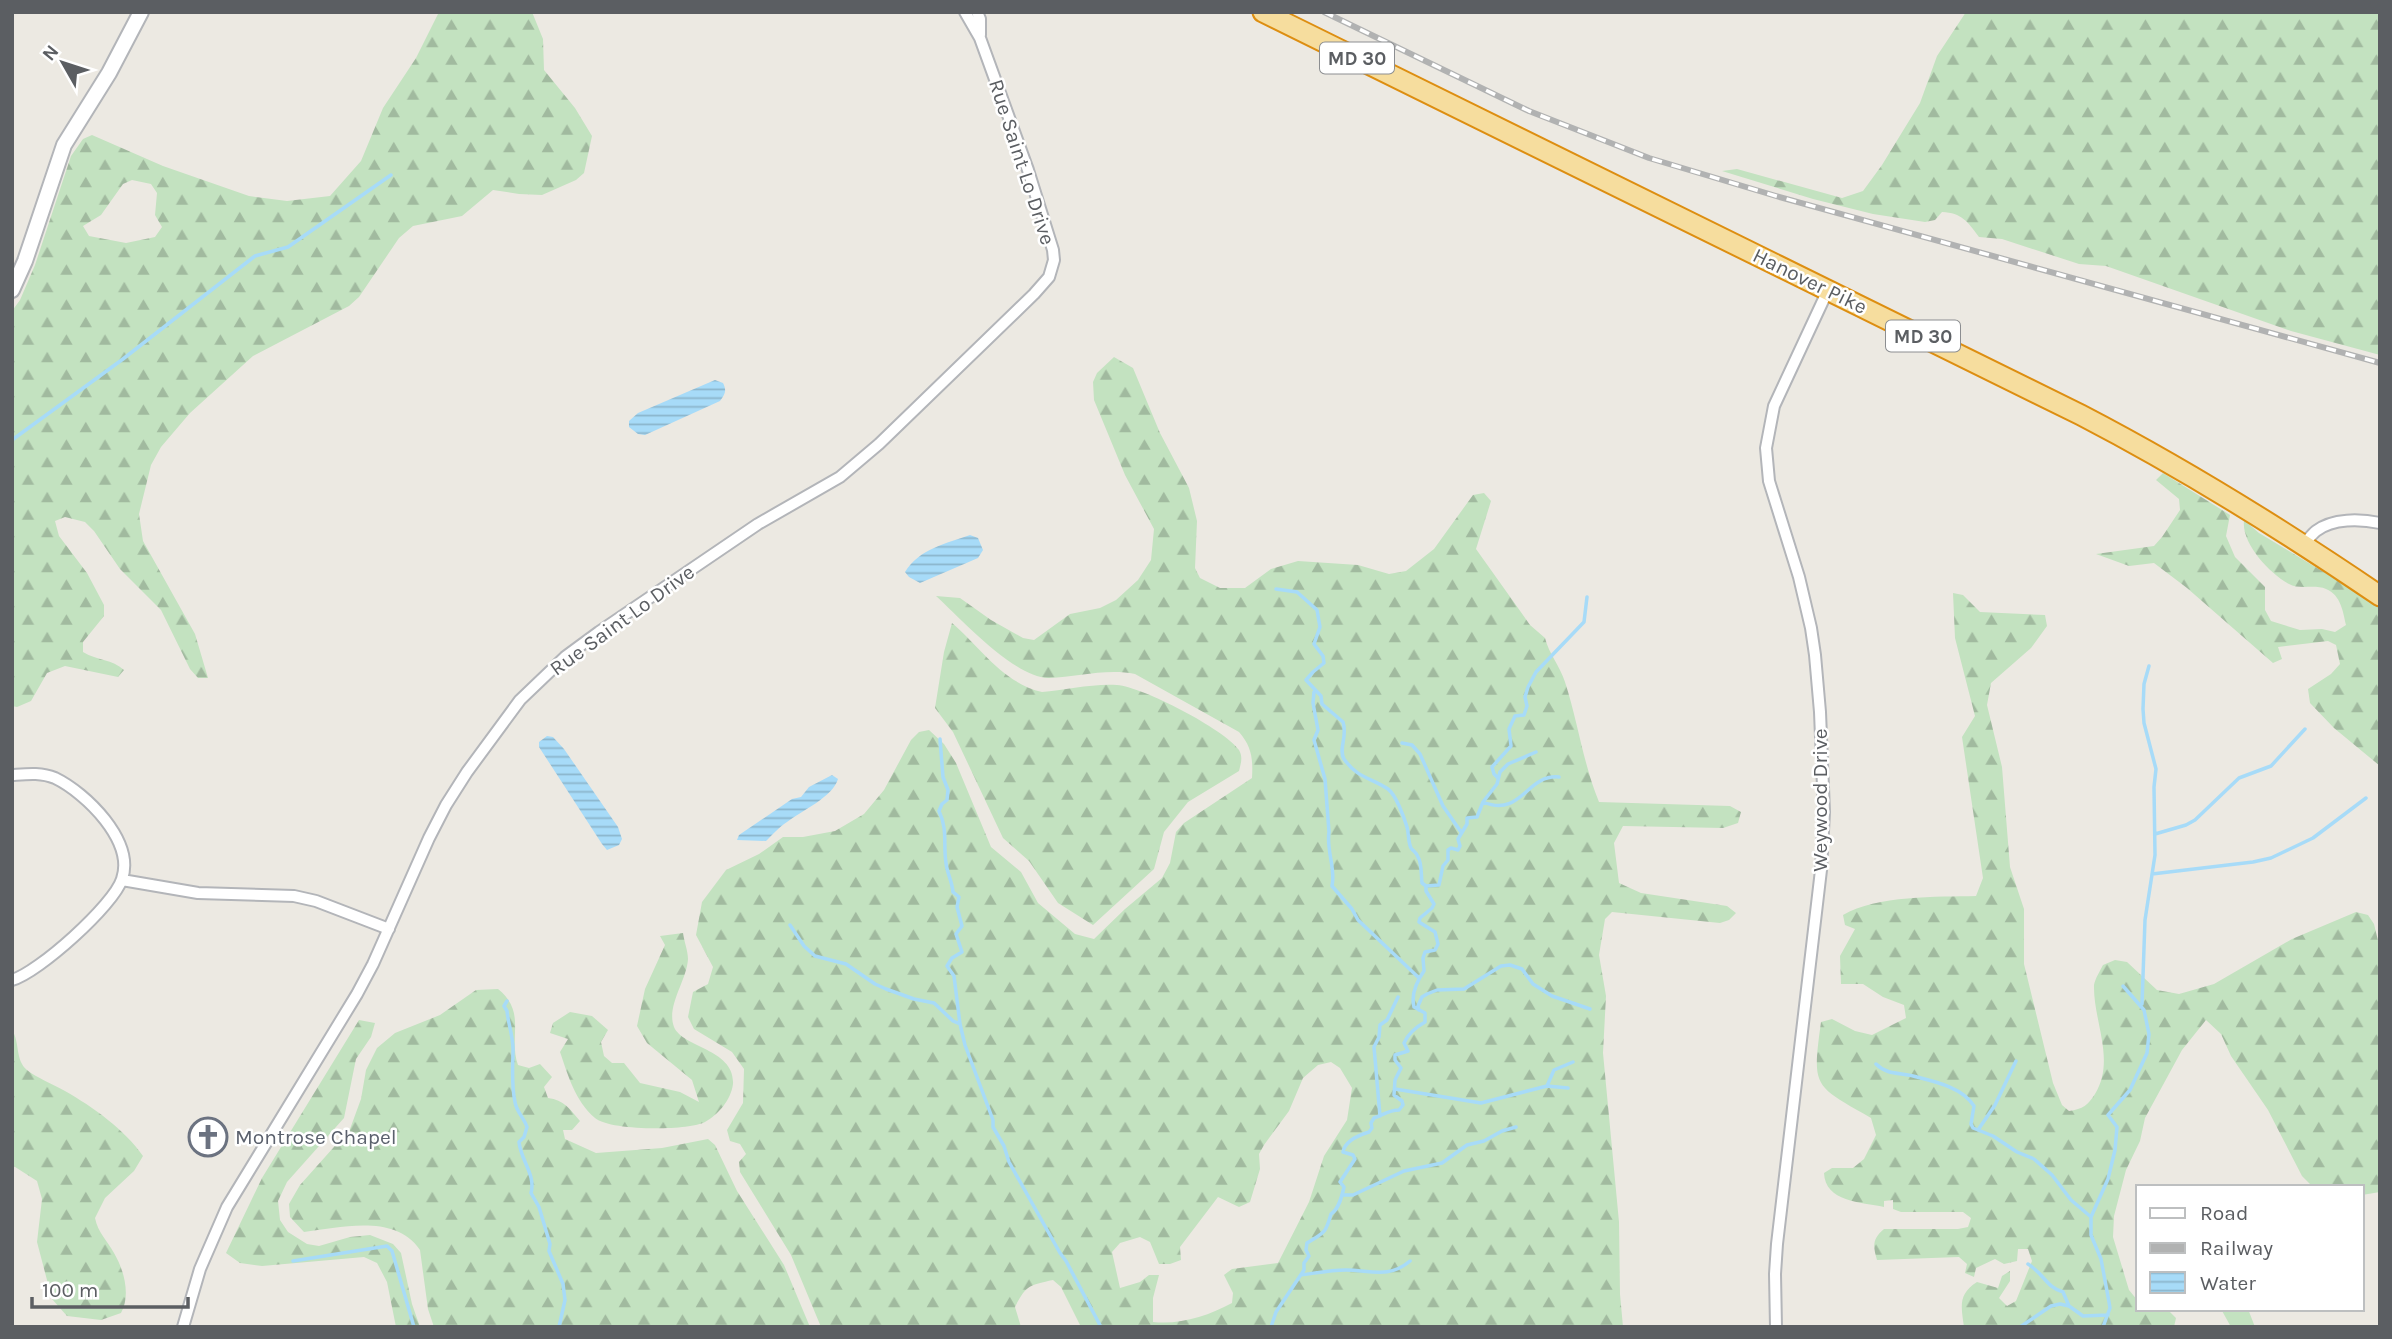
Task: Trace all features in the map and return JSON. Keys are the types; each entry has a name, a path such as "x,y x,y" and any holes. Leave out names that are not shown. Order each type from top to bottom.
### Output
{"highway":[{"name":"Hanover Pike","path":"1263,12 2137,444 2304,544 2380,596"}],"street":[{"path":"12,290 25,261 64,145 109,73 141,12"},
{"name":"Rue Saint Lo Drive","path":"183,1327 200,1269 227,1207 357,994 446,804 498,727 540,680 599,632 780,510 840,477 879,443 1049,277 1054,260 1044,218 980,38 965,12"},
{"name":"Rue Saint Lo Drive","path":"977,12 980,19 980,38"},
{"name":"Weywood Drive","path":"1776,1327 1774,1298 1777,1244 1821,870 1824,812 1819,685 1811,628 1799,577 1769,481 1766,448 1774,406 1828,290"},
{"path":"2304,544 2316,530 2336,523 2350,520 2380,523"},
{"path":"12,775 43,774 55,778 94,808 117,837 124,863 122,880 79,932 26,975 12,980"},
{"path":"122,880 198,893 294,896 316,901 389,929"}],"green space":[{"path":"439,12 532,12 543,39 544,70 575,108 592,136 584,173 576,180 542,195 493,190 462,216 413,226 399,238 359,297 349,306 253,356 190,413 161,447 151,465 139,514 143,541 195,634 208,678 198,678 190,669 161,610 120,569 94,531 85,522 65,517 55,521 59,536 87,573 104,605 104,616 83,642 83,652 124,670 118,677 65,666 47,673 31,701 17,707 12,706 12,311 20,300 35,265 71,156 83,139 92,135 163,166 249,196 287,201 330,196 361,161 383,108 416,58","holes":["132,180 151,184 157,193 155,215 162,227 155,237 126,243 89,236 83,226 101,215 123,184"]},
{"path":"1966,12 2380,12 2380,355 2291,331 2106,266 2079,264 2002,239 1979,237 1967,222 1955,214 1942,212 1935,220 1925,222 1873,214 1722,171 1737,169 1842,198 1863,191 1920,103 1937,56"},
{"path":"1114,357 1133,368 1160,433 1189,488 1197,521 1195,568 1200,578 1220,588 1245,588 1271,569 1298,561 1358,565 1389,574 1406,571 1434,549 1473,495 1484,493 1491,501 1476,549 1530,625 1545,638 1565,682 1599,802 1730,806 1741,812 1738,823 1723,828 1623,826 1614,843 1619,883 1641,893 1727,906 1736,913 1729,920 1720,923 1612,912 1605,919 1599,955 1606,996 1603,1053 1619,1222 1623,1327 1081,1327 1061,1287 1053,1280 1034,1285 1022,1294 1015,1307 1021,1327 821,1327 791,1255 740,1172 739,1162 746,1154 740,1144 730,1141 727,1130 743,1103 744,1069 732,1052 694,1029 688,1017 693,992 708,984 713,967 696,935 702,902 726,870 759,854 783,837 803,837 835,831 864,814 884,790 911,740 919,732 929,730 944,744 956,763 991,847 1021,872 1038,903 1075,934 1094,939 1162,878 1170,863 1176,832 1184,823 1252,778 1251,754 1239,732 1135,674 1103,672 1049,678 1036,676 1005,659 936,596 960,598 991,620 1023,638 1034,640 1070,614 1100,608 1116,600 1138,580 1151,560 1154,529 1125,475 1094,400 1093,382 1097,373","holes":["1331,1062 1340,1068 1352,1088 1347,1120 1324,1156 1309,1202 1278,1263 1232,1269 1224,1275 1233,1293 1232,1303 1223,1308 1184,1321 1153,1322 1153,1298 1159,1275 1149,1275 1140,1282 1120,1288 1112,1252 1120,1243 1140,1237 1150,1242 1159,1264 1181,1260 1180,1247 1218,1197 1239,1207 1250,1202 1260,1169 1259,1154 1289,1111 1303,1078 1318,1065"]},
{"path":"2163,473 2230,515 2226,536 2235,557 2265,587 2265,610 2271,621 2300,630 2322,629 2335,632 2346,625 2340,604 2331,592 2322,588 2293,586 2265,565 2247,538 2244,520 2259,533 2380,606 2380,766 2334,728 2310,703 2308,689 2331,674 2340,664 2336,645 2328,641 2278,647 2282,659 2273,663 2154,563 2129,566 2096,554 2154,546 2162,537 2180,510 2179,499 2156,480"},
{"path":"1953,593 1963,595 1980,612 2045,615 2047,626 2031,648 1991,683 1987,705 2002,767 2010,867 2024,909 2024,964 2053,1083 2062,1105 2069,1111 2087,1104 2101,1081 2104,1054 2094,985 2103,965 2115,960 2127,962 2157,990 2179,994 2214,984 2292,939 2356,912 2368,915 2374,924 2380,949 2380,1192 2364,1195 2364,1185 2311,1185 2302,1176 2268,1110 2231,1056 2221,1034 2206,1020 2182,1050 2145,1118 2140,1141 2126,1170 2114,1216 2113,1237 2129,1290 2136,1299 2136,1311 2169,1311 2176,1318 2174,1327 1964,1327 1962,1301 1967,1291 1977,1282 1998,1288 2002,1276 2010,1271 2010,1281 1999,1298 2007,1306 2016,1301 2032,1261 2028,1249 2018,1249 2017,1261 2004,1264 1995,1259 1976,1268 1974,1277 1965,1273 1967,1264 1959,1257 1877,1260 1875,1243 1877,1236 1884,1229 1958,1229 1968,1227 1971,1218 1963,1212 1901,1212 1893,1209 1893,1200 1884,1201 1884,1207 1855,1202 1837,1195 1826,1183 1824,1173 1832,1168 1853,1168 1864,1159 1876,1135 1871,1118 1827,1091 1821,1082 1817,1060 1821,1022 1832,1019 1855,1031 1872,1035 1906,1018 1904,1005 1883,997 1863,984 1841,984 1840,956 1855,929 1845,925 1843,915 1857,908 1890,900 1976,896 1983,878 1962,737 1975,716 1955,638"},
{"path":"952,623 1004,673 1028,687 1042,692 1100,685 1129,688 1163,701 1201,721 1231,741 1239,750 1239,771 1188,802 1164,832 1154,869 1093,925 1058,903 1029,861 1003,838 953,732 935,708 944,652"},
{"path":"683,933 688,959 673,1010 674,1027 687,1040 726,1063 733,1084 730,1096 715,1115 696,1125 649,1128 603,1122 588,1111 577,1096 560,1052 568,1039 550,1033 553,1023 570,1012 592,1016 608,1030 601,1042 604,1056 612,1063 624,1063 640,1083 680,1092 699,1102 692,1080 647,1043 637,1026 645,989 665,945 660,936"},
{"path":"498,989 512,1007 518,1065 529,1068 540,1064 552,1077 544,1087 548,1098 563,1103 580,1121 572,1130 563,1130 565,1139 596,1153 662,1148 708,1139 715,1145 737,1191 784,1265 810,1327 434,1327 428,1309 420,1250 409,1238 382,1227 366,1226 304,1232 290,1217 289,1204 300,1185 350,1129 361,1099 366,1070 377,1048 395,1033 440,1015 476,990"},
{"path":"359,1020 375,1023 371,1037 356,1059 344,1118 287,1182 278,1201 280,1220 288,1232 307,1244 319,1246 350,1237 370,1235 393,1244 401,1253 420,1327 396,1327 387,1282 377,1263 364,1257 262,1266 240,1263 226,1253 262,1178"},
{"path":"12,1030 21,1061 27,1070 97,1111 127,1137 143,1156 134,1171 105,1198 95,1218 100,1232 121,1267 126,1291 121,1313 101,1320 67,1316 52,1299 37,1242 42,1199 37,1181 12,1165"},
{"path":"2222,1311 2249,1311 2255,1327 2231,1327"}],"water":[{"path":"715,380 723,383 725,388 720,401 645,435 638,434 629,427 629,421 638,413"},
{"path":"970,535 978,538 983,550 978,558 920,583 905,572 926,552"},
{"path":"547,736 553,737 564,749 618,827 622,839 619,845 607,850 602,844 539,747 539,742"},
{"path":"832,775 838,779 830,792 784,824 766,841 737,840 739,835 792,799 801,797 809,787"}],"waterway":[{"path":"12,440 123,359 255,256 288,247 391,175"},
{"path":"1271,1327 1276,1312 1304,1270 1304,1263 1309,1256 1307,1243 1323,1232 1340,1202 1344,1187 1340,1182 1355,1159 1353,1155 1343,1152 1344,1148 1353,1139 1369,1132 1374,1118 1399,1110 1403,1105 1394,1095 1395,1080 1401,1068 1395,1055 1408,1051 1404,1043 1413,1031 1425,1022 1425,1013 1414,1007 1414,993 1424,971 1425,952 1435,950 1438,944 1435,932 1419,922 1434,904 1422,883 1421,866 1417,854 1410,846 1407,827 1397,801 1388,789 1359,774 1344,759 1343,722 1322,704 1321,696 1306,680 1324,663 1323,656 1314,644 1320,627 1317,610 1297,592 1276,589"},
{"path":"1498,778 1492,767 1511,746 1509,729 1515,716 1524,715 1528,687 1536,672 1584,622 1587,597"},
{"path":"2142,1004 2145,920 2155,855 2156,769 2143,709 2144,684 2149,666"},
{"path":"1314,692 1313,703 1318,730 1314,740 1325,779 1332,886 1358,920 1419,978"},
{"path":"2155,834 2195,820 2239,778 2271,766 2305,729"},
{"path":"940,739 943,777 948,790 947,800 939,811 944,831 947,867 953,892 959,897 957,907 962,926 956,934 962,952 952,958 947,966 954,976 965,1045 993,1120 993,1127 1004,1146 1009,1162 1101,1327"},
{"path":"1402,743 1412,745 1420,754 1443,806 1461,832"},
{"path":"1426,886 1439,885 1443,866 1448,860 1448,850 1458,850 1458,839 1467,824 1467,818 1477,817 1483,802 1497,784 1500,772 1508,764 1536,752"},
{"path":"1483,802 1507,804 1539,782 1559,777"},
{"path":"2152,874 2271,858 2313,838 2366,798"},
{"path":"790,925 804,946 815,956 846,964 886,989 934,1003 960,1024"},
{"path":"1419,1010 1422,997 1427,994 1437,990 1464,989 1501,966 1510,965 1522,969 1533,984 1552,996 1590,1009"},
{"path":"2103,1327 2110,1308 2101,1259 2091,1235 2091,1217 2108,1179 2115,1150 2117,1127 2108,1115 2130,1090 2147,1053 2149,1034 2144,1010 2123,986"},
{"path":"1380,1116 1374,1047 1379,1037 1380,1025 1387,1020 1398,997"},
{"path":"507,1001 504,1006 513,1044 514,1095 517,1108 527,1127 519,1142 520,1149 532,1180 531,1193 539,1207 550,1244 549,1251 563,1284 565,1300 559,1327"},
{"path":"1978,1130 1995,1105 2016,1061"},
{"path":"1547,1086 1554,1070 1573,1062"},
{"path":"1876,1064 1890,1072 1911,1075 1956,1090 1974,1106 1971,1124 1973,1128 2034,1159 2052,1175 2071,1200 2091,1217"},
{"path":"1395,1089 1481,1103 1547,1086 1568,1088"},
{"path":"1342,1195 1353,1195 1404,1171 1442,1163 1467,1145 1484,1141 1516,1127"},
{"path":"293,1261 387,1246 392,1251 414,1327"},
{"path":"1301,1275 1340,1270 1387,1272 1410,1261"},
{"path":"2028,1264 2053,1287 2063,1292 2069,1306"},
{"path":"2020,1327 2051,1306 2060,1304 2069,1306 2083,1316 2108,1315"}],"railway":[{"path":"1324,12 1529,111 1649,158 1776,196 2380,363"}],"place":[{"name":"Montrose Chapel","path":"208,1137"}]}
